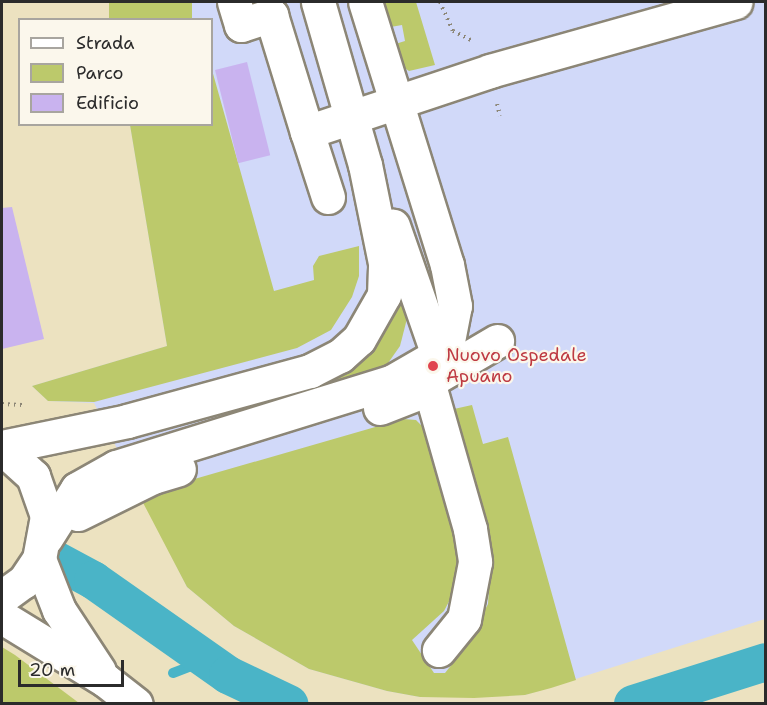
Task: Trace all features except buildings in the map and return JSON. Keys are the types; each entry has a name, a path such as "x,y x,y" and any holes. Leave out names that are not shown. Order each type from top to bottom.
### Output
{"street":[{"path":"234,2 241,25 271,15 328,198"},
{"path":"2,448 191,405 310,371 340,356 359,339 384,295 385,263 365,165 318,2"},
{"path":"2,597 24,581 42,549 87,507 153,477 356,417 423,391 454,326 455,306 447,265 365,2"},
{"path":"307,132 490,71 735,2"},
{"path":"365,165 396,231 434,372 470,529 475,562 464,619 439,650"},
{"path":"434,372 497,341 473,338 455,306"},
{"path":"2,448 33,476 43,495 42,549 59,610 105,680"},
{"path":"2,617 105,680 136,704"}],"path":[{"path":"2,404 35,408"}],"shaded area":[{"name":"Nuovo Ospedale Apuano","path":"109,2 765,2 765,619 525,695 420,697 387,691 309,669 234,626 187,587 94,403 48,401 32,386 167,346 130,126 213,126 213,18 112,18"}],"green space":[{"path":"109,2 192,2 192,18 109,18"},
{"path":"378,2 416,2 435,65 409,71 399,64 392,45 405,41 402,25 385,28"},
{"path":"213,74 274,291 314,280 313,266 319,256 359,246 359,276 352,297 331,330 297,348 94,402 48,401 32,386 167,346 130,126 213,126"},
{"path":"397,274 410,307 400,346 386,366 365,379 330,393 326,377"},
{"path":"472,405 483,444 508,437 576,680 525,695 474,698 420,697 387,691 309,669 234,626 187,587 139,495 403,419 416,420 423,427 458,525 460,570 454,592 444,611 412,640 434,673 445,673 465,648 488,604 490,570 484,534 454,409"},
{"path":"2,647 15,655 79,703 2,703"}],"waterway":[{"path":"52,558 93,580 228,675 289,704"},
{"path":"173,673 207,660"},
{"path":"633,704 766,662"}],"place":[{"name":"Nuovo Ospedale Apuano","path":"433,366"}]}
